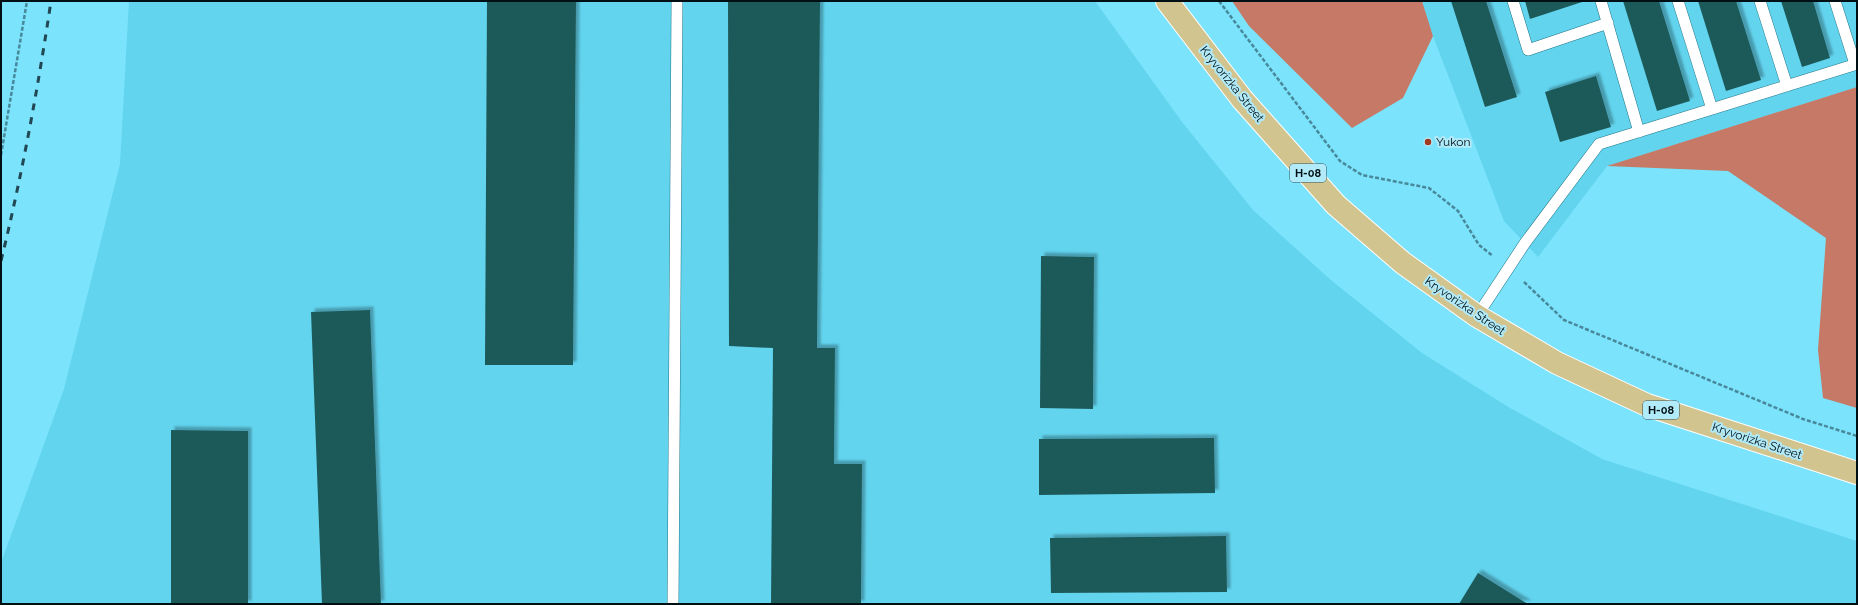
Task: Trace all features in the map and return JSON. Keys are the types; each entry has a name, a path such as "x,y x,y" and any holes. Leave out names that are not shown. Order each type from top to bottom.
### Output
{"main road":[{"name":"Kryvorizka Street","path":"1167,1 1242,99 1336,205 1403,263 1477,316 1556,363 1647,405 1857,473"}],"lane":[{"path":"673,604 677,1"},
{"path":"1513,1 1528,50 1608,23"},
{"path":"1601,1 1639,132"},
{"path":"1678,1 1712,109"},
{"path":"1760,1 1787,86"},
{"path":"1477,316 1525,243 1599,144 1856,64 1835,1"}],"path":[{"path":"1,155 27,1"}],"shaded area":[{"path":"129,1 1095,1 1182,122 1253,210 1332,281 1422,353 1510,408 1602,459 1857,541 1857,604 1,604 1,563 64,389 120,164"},
{"path":"1232,1 1422,1 1433,36 1403,98 1352,128 1249,26"},
{"path":"1422,1 1857,1 1857,87 1607,166 1538,257 1504,221 1433,36"},
{"path":"1857,87 1857,408 1823,398 1818,350 1826,238 1728,171 1607,166"}],"building":[{"path":"487,1 576,1 573,365 485,365"},
{"path":"728,1 820,1 817,348 835,348 834,464 862,464 861,604 771,604 773,348 729,346"},
{"path":"1451,1 1486,1 1517,97 1485,107"},
{"path":"1525,1 1581,1 1582,2 1530,19"},
{"path":"1623,1 1659,1 1690,101 1657,111"},
{"path":"1698,1 1736,1 1761,80 1726,91"},
{"path":"1781,1 1813,1 1830,58 1802,67"},
{"path":"1596,76 1611,127 1560,142 1545,92"},
{"path":"1041,256 1094,257 1093,409 1040,408"},
{"path":"370,310 381,604 322,604 311,312"},
{"path":"171,430 248,431 248,604 171,604"},
{"path":"1214,438 1215,493 1039,495 1039,439"},
{"path":"1226,536 1227,592 1051,593 1050,538"},
{"path":"1478,573 1528,604 1459,604"}],"railway":[{"path":"1,261 29,131 51,1"}],"place":[{"name":"Yukon","path":"1428,142"}]}
